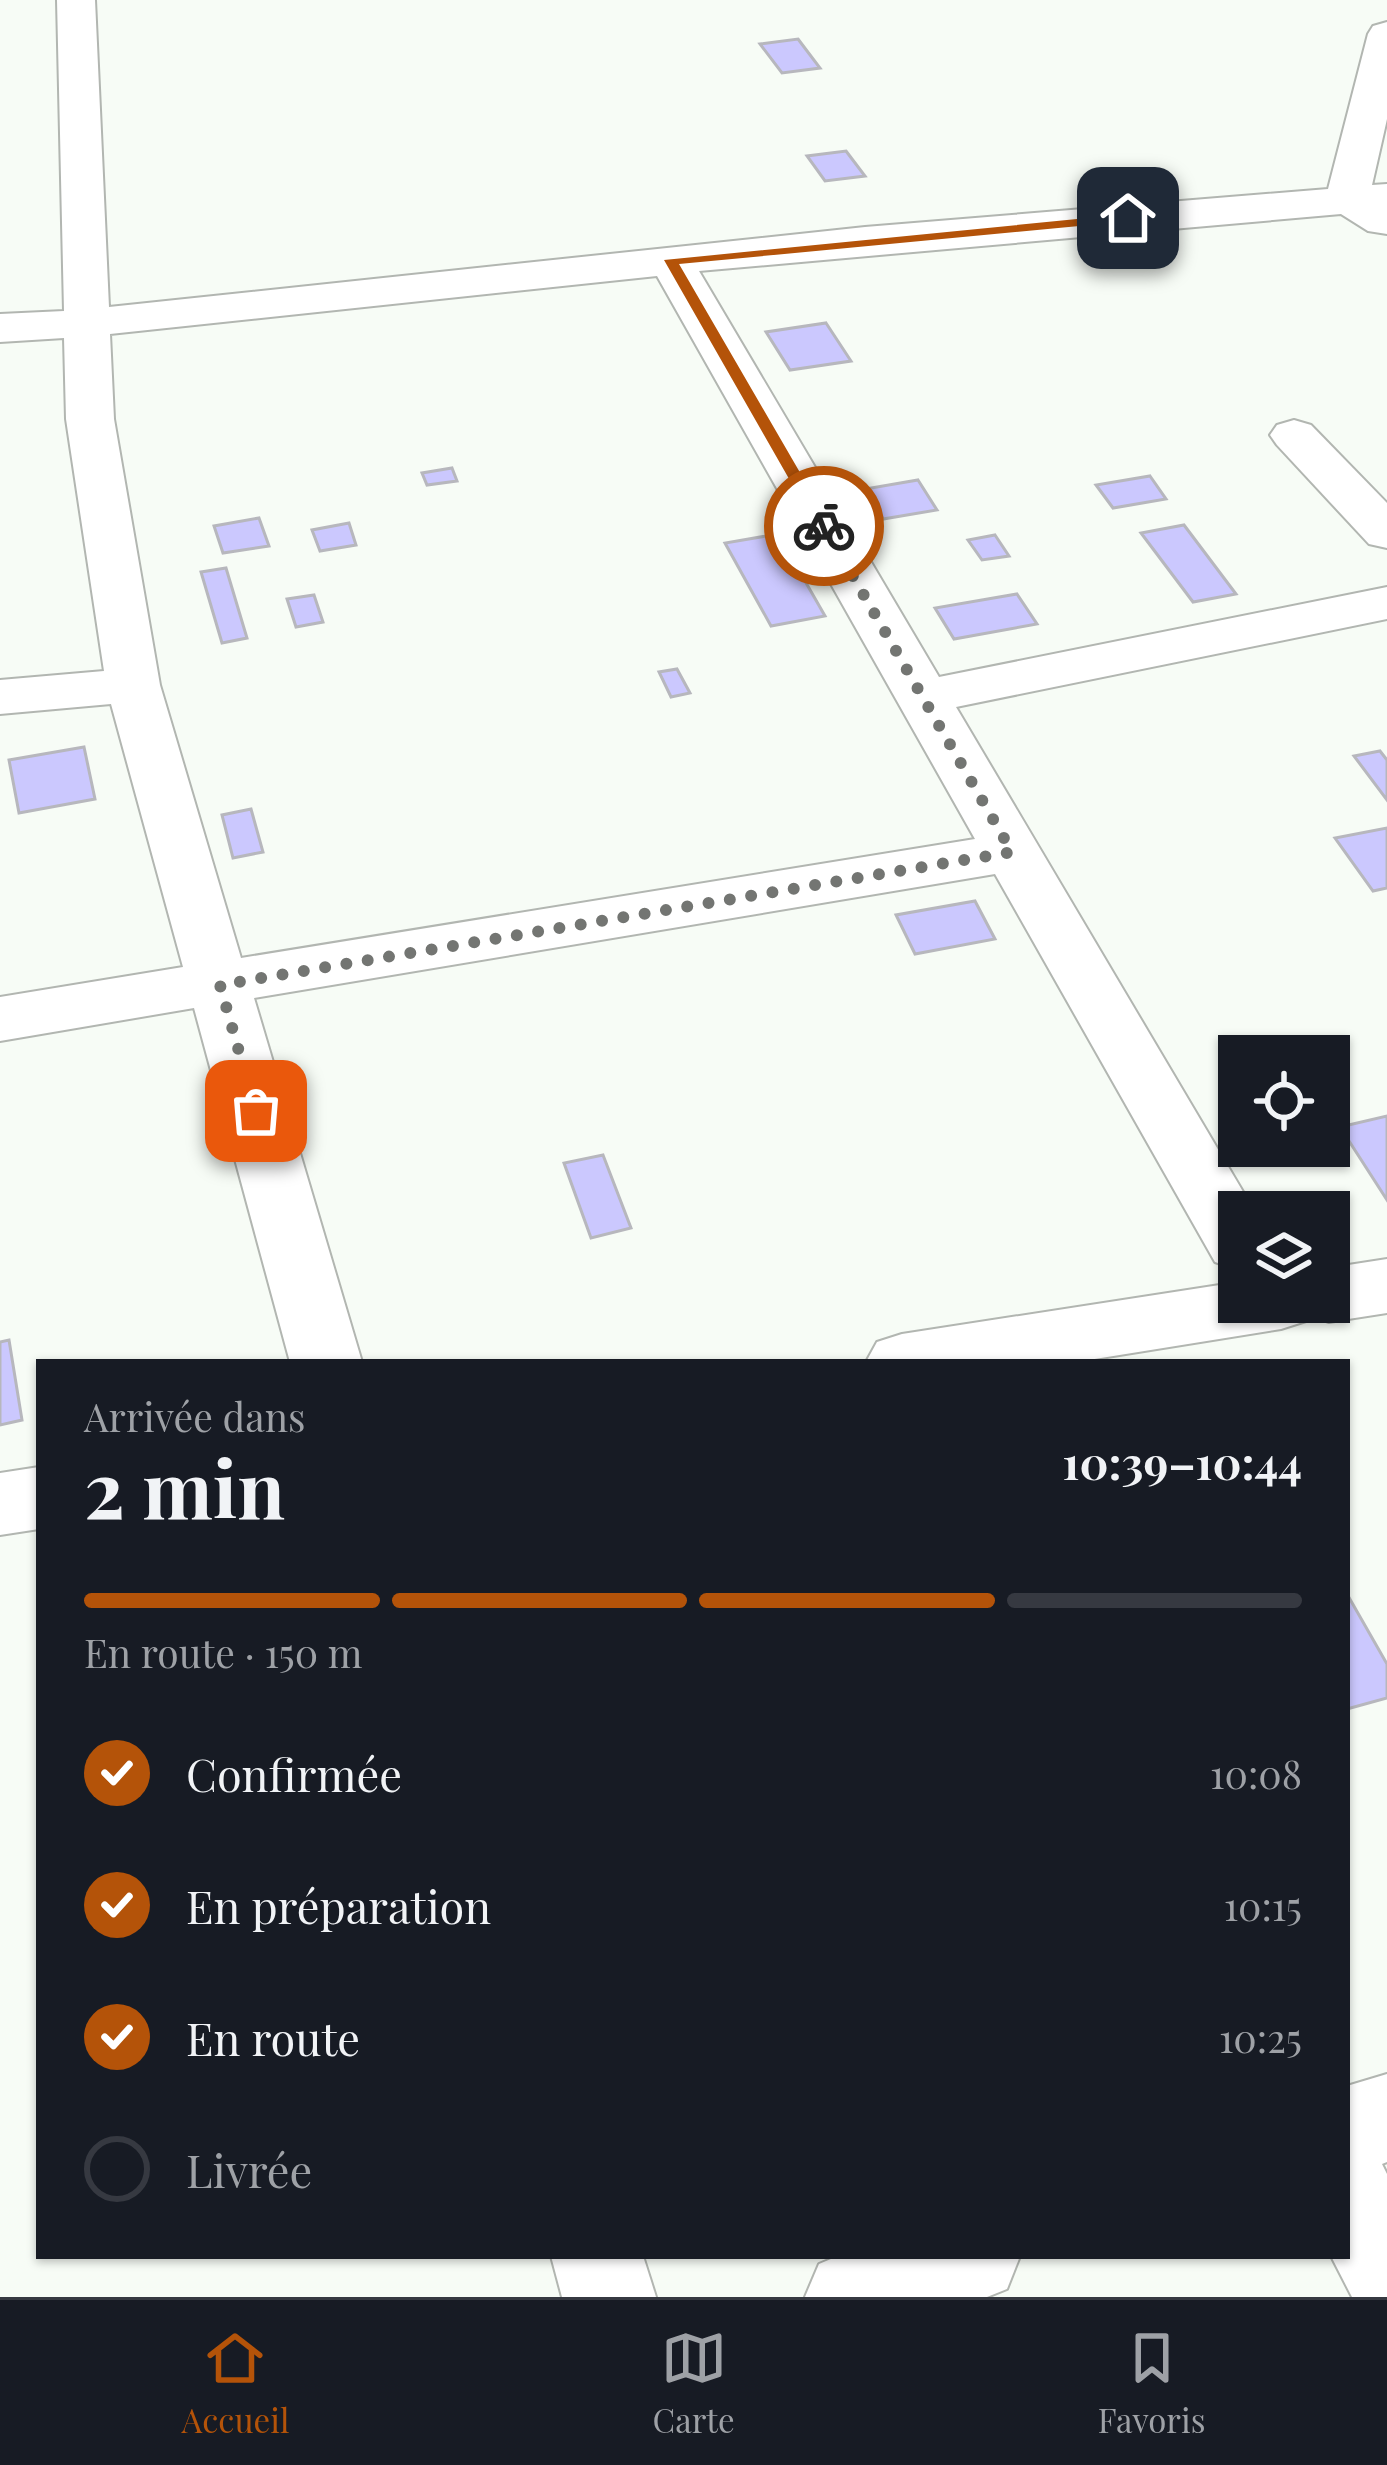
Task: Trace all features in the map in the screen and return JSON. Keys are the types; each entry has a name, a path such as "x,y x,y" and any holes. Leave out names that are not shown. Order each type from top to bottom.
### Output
{"street":[{"path":"76,0 90,418 133,685 325,1359"},
{"path":"1387,34 1374,201 1387,224"},
{"path":"0,328 87,323 670,260 1374,201"},
{"path":"670,260 1218,1208"},
{"path":"1294,434 1387,533"},
{"path":"922,697 1387,603"},
{"path":"0,697 133,685"},
{"path":"0,1019 1012,852"},
{"path":"1350,1292 1387,1286"},
{"path":"921,1359 1218,1311"},
{"path":"0,1504 36,1498"},
{"path":"1350,2130 1387,2118"},
{"path":"1350,2198 1387,2267"},
{"path":"598,2259 609,2297"},
{"path":"852,2297 965,2259"}],"building":[{"path":"798,39 820,68 782,73 760,44"},
{"path":"846,151 865,176 825,181 807,156"},
{"path":"826,323 851,361 790,370 766,332"},
{"path":"452,468 457,481 427,485 422,473"},
{"path":"1150,476 1166,499 1113,508 1096,485"},
{"path":"918,480 937,510 883,519 865,489"},
{"path":"259,518 269,546 223,553 214,526"},
{"path":"349,523 356,545 320,551 312,530"},
{"path":"1184,525 1236,594 1193,602 1141,533"},
{"path":"778,534 825,616 771,626 725,543"},
{"path":"995,535 1009,556 982,560 968,540"},
{"path":"226,568 247,638 222,643 201,572"},
{"path":"1017,594 1037,624 954,639 935,608"},
{"path":"314,595 323,622 296,627 287,599"},
{"path":"677,669 690,693 671,697 659,672"},
{"path":"84,747 95,799 19,813 9,760"},
{"path":"1380,751 1387,760 1387,800 1354,756"},
{"path":"251,809 263,852 233,858 222,815"},
{"path":"1387,828 1387,888 1373,891 1335,838"},
{"path":"975,901 995,939 915,954 896,915"},
{"path":"1387,1116 1387,1200 1350,1143 1350,1125"},
{"path":"603,1155 631,1228 591,1238 564,1163"},
{"path":"9,1340 22,1420 0,1425 0,1342"},
{"path":"1350,1599 1387,1664 1387,1698 1350,1708"}],"way so far":[{"path":"256,1111 220,985 1012,852 824,526"}],"route":[{"path":"824,526 670,260 1128,218"}]}
